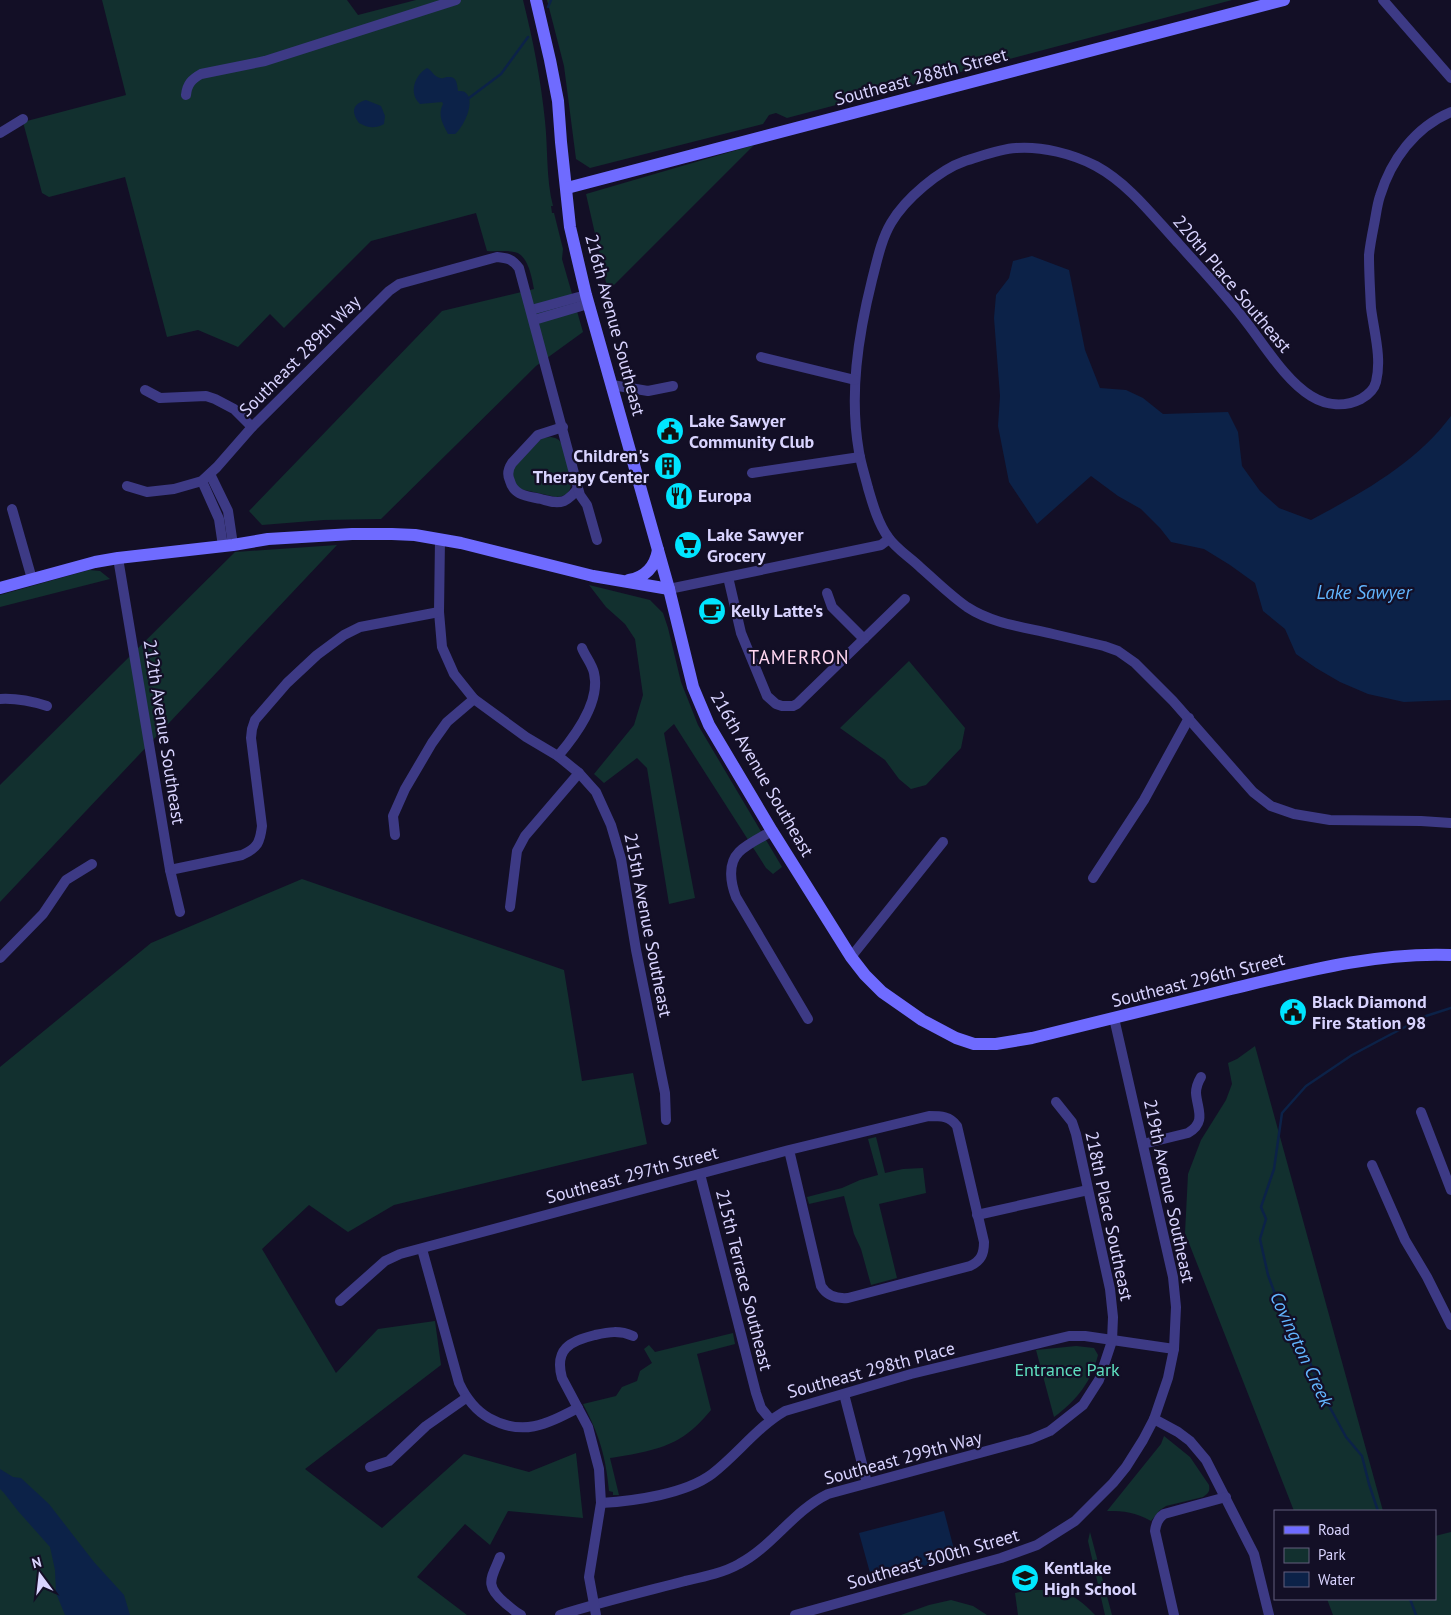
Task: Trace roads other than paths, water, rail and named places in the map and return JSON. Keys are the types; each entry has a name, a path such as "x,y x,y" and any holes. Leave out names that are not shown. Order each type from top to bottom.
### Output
{"street":[{"path":"186,95 187,88 193,79 201,74 265,61 456,0"},
{"name":"216th Avenue Southeast","path":"536,0 558,101 570,227 587,300 669,589 693,687 700,707 772,831 865,975 882,992 922,1020 956,1038"},
{"name":"Southeast 288th Street","path":"567,188 1284,0"},
{"path":"1383,0 1451,78"},
{"name":"220th Place Southeast","path":"889,539 872,503 860,456 855,418 855,380 864,312 878,256 890,225 898,212 940,174 959,163 996,151 1014,148 1046,150 1097,167 1122,183 1149,211 1234,306 1287,376 1313,397 1340,405 1366,397 1373,390 1376,382 1378,358 1372,308 1369,251 1380,196 1402,149 1422,130 1443,115 1451,112"},
{"path":"0,132 23,119"},
{"name":"Southeast 289th Way","path":"206,478 252,427 389,291 399,284 497,257 509,258 519,268 533,315"},
{"path":"587,300 533,315 580,496 587,505 597,540"},
{"path":"761,357 855,380"},
{"path":"612,385 648,391 673,386"},
{"path":"145,390 160,398 206,396 215,399 234,409 252,427"},
{"path":"563,428 538,435 509,467 508,478 515,491 556,502 568,498 578,488"},
{"path":"752,473 860,456"},
{"path":"127,486 147,492 174,489 206,478 228,545"},
{"path":"12,509 32,580"},
{"path":"0,588 96,562 118,558 268,539 352,534 415,535 440,539 504,553 554,567 669,589 881,545 889,539 952,596 984,616 1007,624 1096,644 1118,651 1135,664 1173,701 1236,774 1253,792 1271,806 1294,814 1330,820 1451,823"},
{"name":"215th Avenue Southeast","path":"440,539 439,612 442,647 454,674 474,699 526,737 558,756 579,773 596,792 611,825 621,859 636,950 665,1092 666,1120"},
{"path":"621,581 645,575 654,565 658,550"},
{"name":"212th Avenue Southeast","path":"118,558 170,870 180,912"},
{"path":"728,577 742,634 767,696 776,704 786,706 797,704 905,599"},
{"path":"827,593 832,607 864,639"},
{"path":"170,870 242,855 252,850 261,840 262,826 251,738 252,728 255,720 287,682 344,635 360,627 439,612"},
{"path":"558,756 574,737 586,716 595,693 594,672 582,648"},
{"path":"0,699 29,700 47,706"},
{"path":"395,835 394,816 405,789 432,743 448,722 474,699"},
{"path":"1093,878 1144,800 1188,718"},
{"path":"510,907 517,851 526,836 579,773"},
{"path":"772,831 738,853 733,862 731,873 732,888 808,1019"},
{"path":"851,956 943,842"},
{"path":"0,958 43,914 66,880 92,864"},
{"name":"Southeast 296th Street","path":"956,1038 974,1044 996,1044 1032,1038 1330,966 1382,958 1434,954 1451,955"},
{"name":"219th Avenue Southeast","path":"1075,1521 1113,1483 1126,1467 1143,1440 1154,1419 1164,1392 1174,1350 1176,1308 1173,1277 1114,1018"},
{"path":"1143,1144 1188,1133 1198,1125 1200,1117 1196,1091 1200,1077"},
{"name":"218th Place Southeast","path":"1056,1102 1072,1122 1076,1134 1110,1289 1113,1316 1112,1341"},
{"path":"1421,1112 1451,1190"},
{"name":"Southeast 297th Street","path":"340,1301 385,1261 400,1254 788,1150 929,1116 949,1118 957,1126 977,1215"},
{"path":"788,1150 821,1286 824,1291 835,1298 848,1298 975,1264 984,1251 984,1242 977,1215 1088,1190"},
{"path":"1372,1165 1405,1240 1427,1277 1451,1325"},
{"name":"215th Terrace Southeast","path":"700,1174 756,1393 761,1408 770,1420"},
{"path":"422,1249 459,1383 466,1398 484,1415 502,1426 516,1428 533,1427 555,1420 578,1408"},
{"path":"595,1610 589,1578 602,1503 599,1469 588,1427 562,1378 560,1357 563,1351 578,1339 611,1332 624,1332 634,1336"},
{"name":"Southeast 298th Place","path":"602,1503 639,1500 700,1481 714,1472 770,1420 784,1411 802,1404 844,1394 911,1374 1069,1336 1086,1336 1174,1350"},
{"name":"Southeast 299th Way","path":"560,1615 595,1610 738,1566 760,1551 813,1502 828,1494 990,1451 1031,1439 1050,1431 1082,1405 1091,1394 1099,1380 1112,1341"},
{"path":"844,1394 866,1483"},
{"path":"370,1467 389,1461 426,1426 466,1398"},
{"path":"1154,1419 1178,1432 1206,1460 1226,1497 1256,1562 1269,1615"},
{"path":"1174,1615 1156,1524 1164,1514 1226,1497"},
{"name":"Southeast 300th Street","path":"795,1615 1002,1558 1037,1545 1075,1521"},
{"path":"500,1557 491,1577 491,1589 521,1615"}],"water":[{"path":"427,68 438,77 453,78 456,81 458,91 465,92 469,97 470,102 467,115 462,126 455,134 448,134 443,123 441,116 442,102 420,104 416,100 414,85 419,75"},
{"path":"366,100 381,106 385,116 384,124 372,127 359,123 354,109 358,104"},
{"name":"Lake Sawyer","path":"1032,256 1069,270 1085,350 1100,388 1126,390 1143,398 1163,414 1228,412 1238,432 1242,466 1260,491 1279,508 1311,520 1387,476 1422,448 1451,416 1451,700 1404,702 1368,694 1340,682 1316,668 1296,654 1285,629 1263,611 1255,583 1204,549 1171,542 1141,509 1118,496 1091,476 1037,524 1009,482 998,426 1000,396 994,318 996,295 1009,278 1013,261"},
{"path":"0,1469 13,1477 21,1478 49,1504 94,1562 124,1595 130,1615 65,1615 56,1593 55,1570 50,1547 0,1489"},
{"path":"944,1511 956,1557 872,1580 859,1533"}],"waterway":[{"path":"548,7 551,0"},
{"path":"469,98 501,74 528,37"},
{"name":"Covington Creek","path":"1378,1510 1362,1456 1346,1437 1321,1391 1309,1360 1286,1324 1268,1275 1260,1239 1266,1219 1261,1207 1274,1169 1282,1113 1306,1086 1352,1055 1426,1016 1451,1008"},
{"name":"Covington Creek","path":"1410,1600 1416,1615"}],"place":[{"name":"Lake Sawyer Community Club","path":"670,431"},
{"name":"Children's Therapy Center","path":"668,466"},
{"name":"Europa","path":"679,496"},
{"name":"Lake Sawyer Grocery","path":"688,545"},
{"name":"Kelly Latte's","path":"712,611"},
{"name":"Black Diamond Fire Station 98","path":"1293,1012"},
{"name":"Kentlake High School","path":"1025,1578"}],"district":[{"name":"TAMERRON","path":"799,657"}],"park label":[{"name":"Entrance Park","path":"1067,1370"}]}
